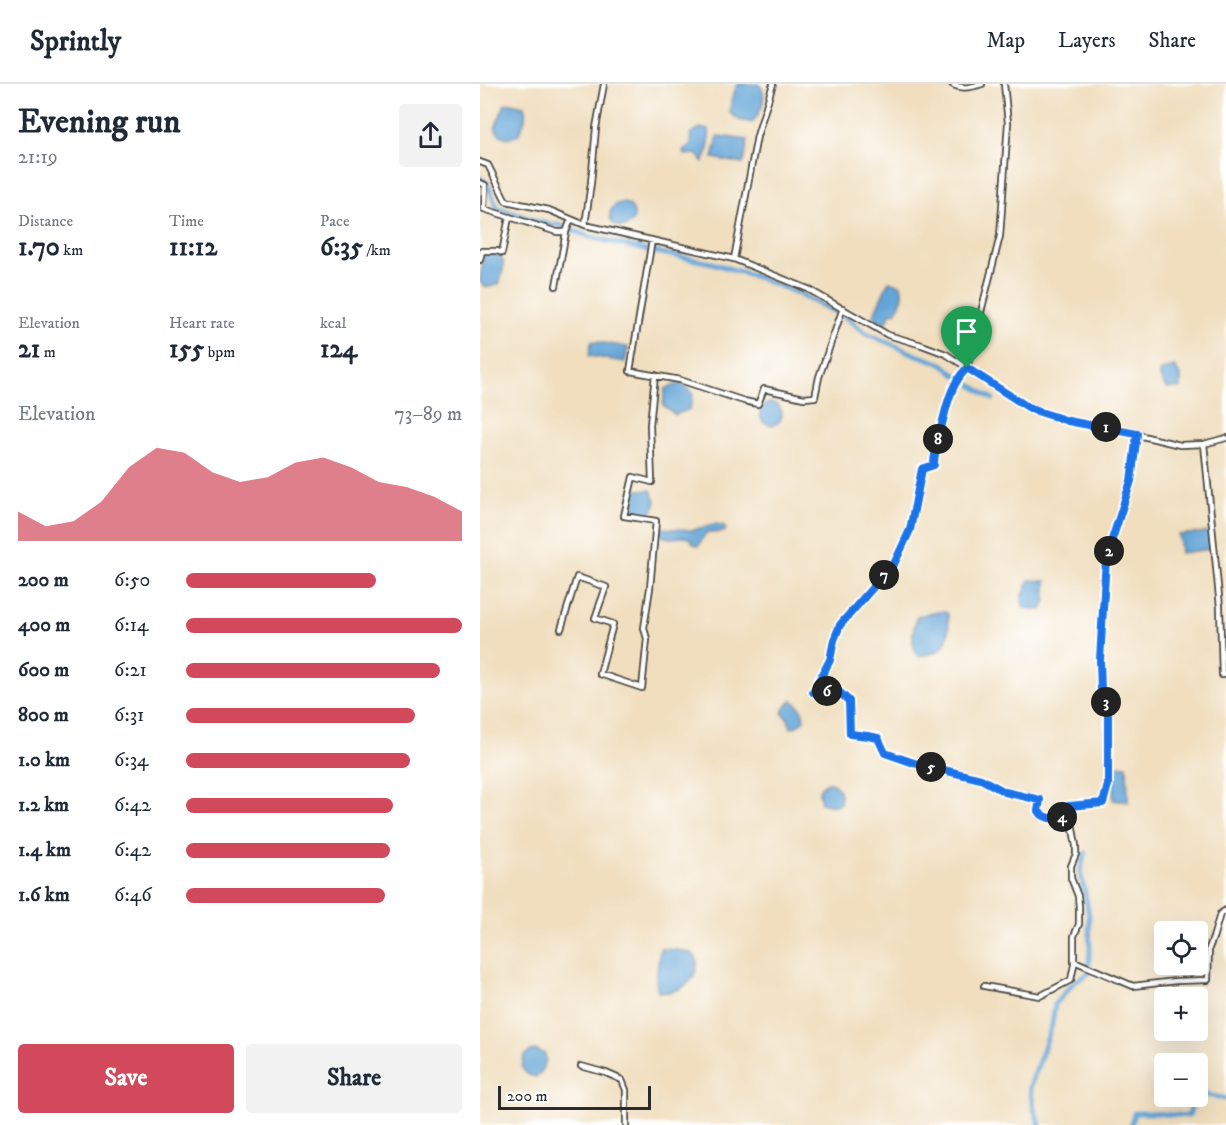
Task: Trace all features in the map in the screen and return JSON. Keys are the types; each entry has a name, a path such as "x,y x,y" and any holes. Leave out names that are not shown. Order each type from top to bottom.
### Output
{"street":[{"path":"585,225 596,128 604,84"},
{"path":"734,259 757,136 773,84"},
{"path":"952,84 969,88 982,84"},
{"path":"1004,84 1008,123 1000,236 967,368 961,374 946,405 934,454 934,465 922,469 910,530 895,562 840,625 830,660 813,692 837,690 849,701 850,734 878,738 885,753 914,763 981,779 1005,792 1040,800 1038,811 1044,817 1058,819 1070,814"},
{"path":"480,162 488,165 506,201 549,210 585,225 734,259 808,289 888,335 946,354 1031,409 1068,421 1180,445 1204,444 1226,438"},
{"path":"480,183 484,185 484,209 557,232 566,232"},
{"path":"480,260 482,251 502,253 509,217"},
{"path":"556,286 570,220"},
{"path":"652,240 630,371 680,380 758,404 764,389 804,398 815,397 819,377 842,309"},
{"path":"561,629 577,577 606,587 595,618 613,624 600,674 642,688 647,639 644,628 656,521 624,516 633,477 652,482 650,425 655,375"},
{"path":"984,986 1040,996 1071,980 1074,936 1079,924 1079,907 1078,896 1071,878 1071,866 1077,854 1077,846 1069,806 1103,803 1108,785 1108,705 1101,691 1100,660 1106,558 1131,481 1137,435"},
{"path":"1204,444 1220,607 1222,675 1226,674"},
{"path":"1074,961 1133,986 1208,980 1209,948 1220,914 1226,910"},
{"path":"581,1065 622,1080 626,1090 626,1125"}],"water":[{"path":"737,84 759,84 762,89 763,104 752,123 739,120 730,113 731,100"},
{"path":"505,104 524,106 525,117 518,135 508,138 499,134 495,128"},
{"path":"700,128 709,130 709,146 703,162 696,154 684,155 683,150 691,144 690,134"},
{"path":"718,136 748,140 743,164 713,158"},
{"path":"622,203 627,204 633,210 633,220 627,226 622,227 617,226 611,220 610,215 611,210 617,204"},
{"path":"487,253 499,256 504,263 499,284 490,287 480,282 483,257"},
{"path":"889,281 901,285 903,297 896,313 891,312 885,326 873,316"},
{"path":"592,341 628,347 625,362 589,356"},
{"path":"1175,367 1181,377 1181,388 1166,388 1160,373 1162,370"},
{"path":"680,383 693,393 690,409 675,415 663,405 665,389"},
{"path":"771,403 779,406 782,414 779,422 771,425 763,422 760,414 763,406"},
{"path":"636,490 651,490 656,501 653,512 647,514 632,512 633,495"},
{"path":"713,524 723,525 726,529 724,532 706,533 698,546 693,544 691,539 684,537 664,537 659,533 658,528 694,530"},
{"path":"1209,532 1210,549 1181,553 1179,535"},
{"path":"1029,580 1046,581 1046,600 1042,610 1023,608 1022,598"},
{"path":"944,611 948,614 949,624 945,644 936,652 918,656 913,641 917,616"},
{"path":"792,700 801,708 804,720 791,728 788,719 782,713"},
{"path":"1115,765 1127,766 1128,802 1113,800"},
{"path":"828,782 839,790 840,803 828,805 821,803 819,790"},
{"path":"660,949 683,951 695,956 696,971 684,986 672,991 658,992 656,981"},
{"path":"535,1050 545,1054 546,1061 540,1074 535,1077 526,1074 522,1067 524,1056"}],"waterway":[{"path":"480,178 487,183 497,207 539,222 557,224 590,237 712,263 754,276 797,293 845,317 866,333 943,364 993,399"},
{"path":"1040,1125 1030,1087 1052,1025 1055,1004 1074,982 1088,974 1089,916 1080,873 1085,853"},
{"path":"1208,1095 1226,1099"},
{"path":"1131,1125 1134,1113 1189,1116 1191,1107"}],"route":[{"path":"967,368 1031,409 1068,421 1137,434 1131,481 1106,558 1100,660 1101,691 1108,705 1108,785 1103,803 1069,806 1070,814 1058,819 1044,817 1038,811 1040,800 1005,792 981,779 914,763 885,753 878,738 850,734 849,701 837,690 813,692 830,660 840,625 895,562 910,530 922,469 934,465 934,454 946,405 961,374 967,368"}]}
